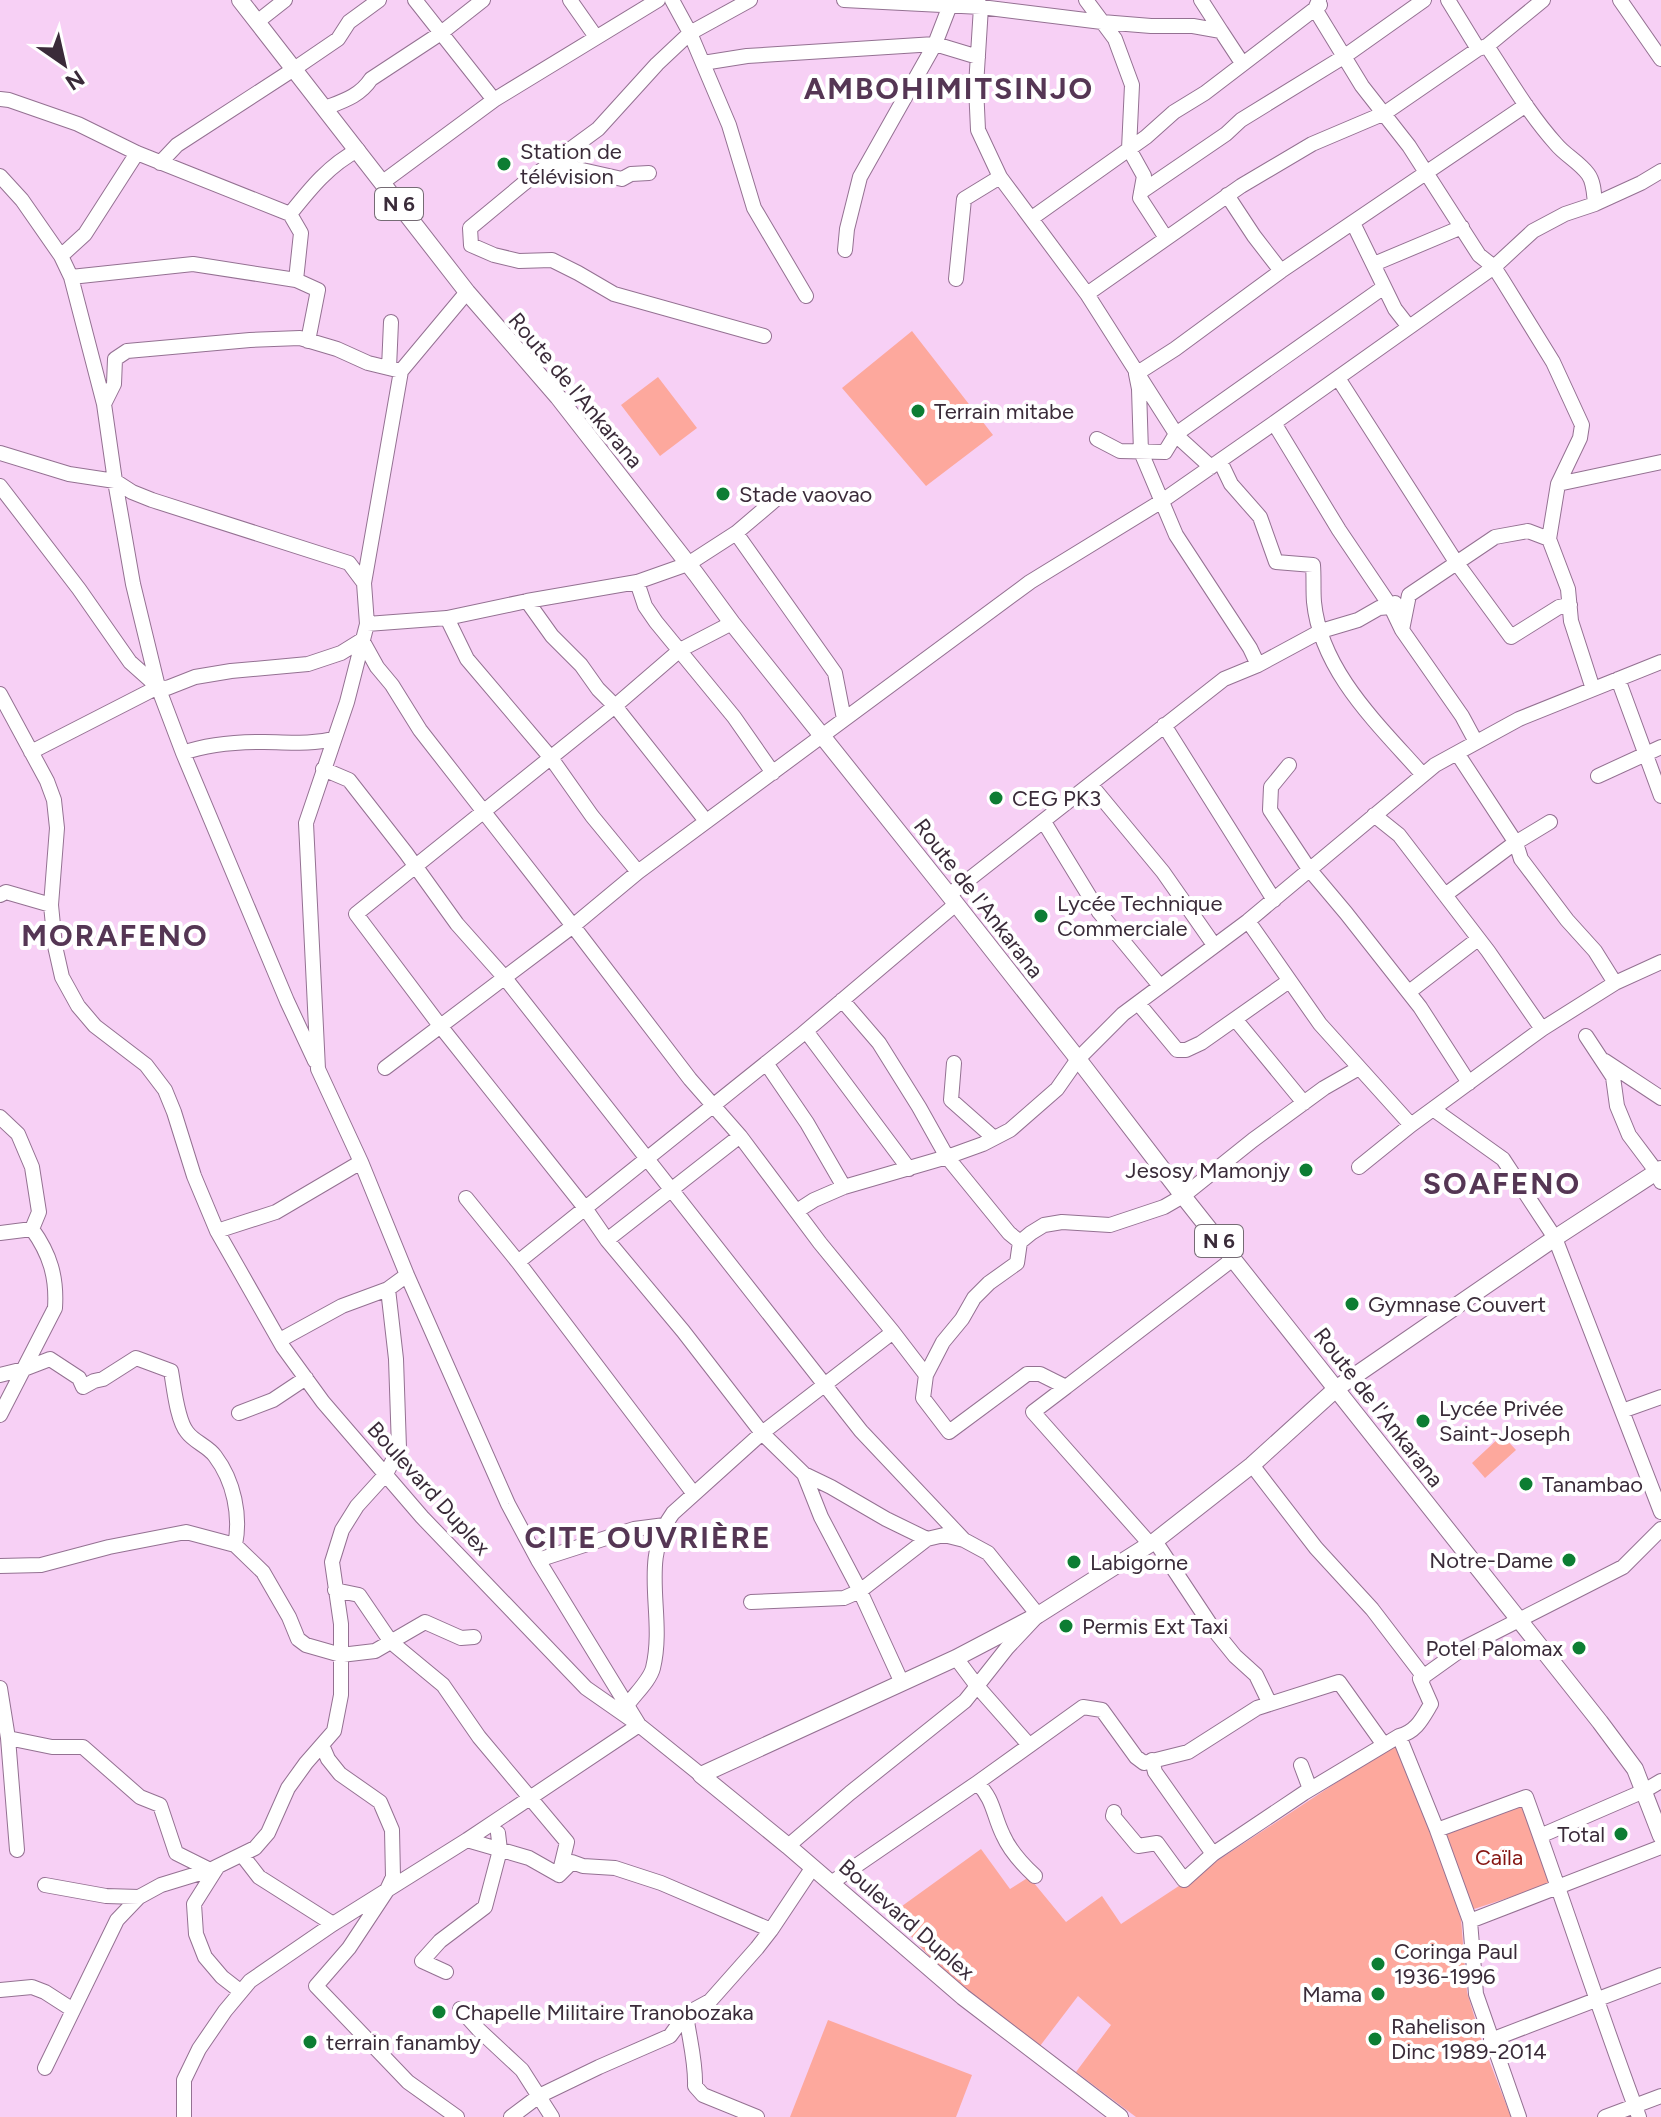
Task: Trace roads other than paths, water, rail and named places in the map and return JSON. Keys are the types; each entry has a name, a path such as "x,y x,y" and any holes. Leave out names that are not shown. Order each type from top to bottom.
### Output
{"main road":[{"name":"Route de l'Ankarana","path":"240,0 467,292 558,397 732,623 953,899 1635,1769 1661,1836"},
{"path":"701,1775 956,1658 1038,1615 1152,1542 1252,1465 1337,1388 1555,1238 1659,1174"},
{"name":"Boulevard Duplex","path":"701,1775 963,1997 1120,2117"}],"street":[{"path":"257,22 285,0"},
{"path":"160,163 177,145 338,39 349,22 379,0"},
{"path":"415,0 494,100"},
{"path":"325,108 353,98 371,79 441,33 483,0"},
{"path":"570,0 596,37"},
{"path":"383,182 494,100 658,0"},
{"path":"672,0 690,33 729,125 754,208 806,296"},
{"path":"750,0 690,33 598,129 470,228 471,245 494,255 519,261 552,260 614,294 764,336"},
{"path":"844,0 979,4 1102,22 1193,26 1221,31"},
{"path":"1086,0 1115,39 1132,85 1129,149 1144,176 1140,198 1166,238"},
{"path":"1201,0 1242,63"},
{"path":"1141,192 1226,134 1241,120 1394,24 1424,0"},
{"path":"1448,0 1557,146 1590,176 1595,204"},
{"path":"1087,294 1227,195 1312,144 1385,113 1482,48 1543,0"},
{"path":"1620,0 1661,59"},
{"path":"845,250 860,177 935,44 951,2"},
{"path":"1032,218 1146,137 1174,112 1205,93 1320,3 1362,86 1427,173 1479,255 1494,267 1553,362 1582,425 1580,438 1558,484 1549,539 1568,589 1571,621 1593,689"},
{"path":"979,4 978,130 1000,177 1087,294 1176,434 1215,464 1260,517 1276,562 1313,565 1314,603 1321,631 1336,667 1423,775"},
{"path":"703,63 747,56 935,44 978,57"},
{"path":"0,99 78,124 160,163 290,214 301,233 296,280"},
{"path":"1136,374 1281,271 1526,105"},
{"path":"290,214 315,182 336,163 358,150"},
{"path":"61,256 85,234 137,153"},
{"path":"551,163 622,179 631,174 649,173"},
{"path":"385,1068 573,926 638,872 1030,582 1162,501 1274,423 1494,267 1533,231 1661,171"},
{"path":"0,176 22,200 61,256 71,277 104,404 133,584 158,687 183,753 287,1001 361,1162 508,1504 538,1560 639,1725 250,1981 199,2049 184,2080 184,2117"},
{"path":"956,279 964,199 1000,177"},
{"path":"1227,195 1281,271"},
{"path":"1353,223 1395,309 1409,327"},
{"path":"1374,264 1462,227"},
{"path":"71,277 193,264 296,280 318,290 308,341"},
{"path":"1097,439 1120,451 1165,452 1176,434 1384,287"},
{"path":"395,369 467,292"},
{"path":"318,1069 306,823 347,702 367,624 364,583 395,369 391,322"},
{"path":"104,404 114,384 115,359 127,351 300,338 337,349 368,363 395,369"},
{"path":"1136,374 1141,452 1176,535 1258,665"},
{"path":"1338,378 1456,562 1511,637 1559,607 1570,605"},
{"path":"1274,423 1339,530 1391,607 1402,630 1462,716 1476,742"},
{"path":"0,453 69,474 115,481 152,500 349,563 364,583"},
{"path":"1558,484 1661,462"},
{"path":"0,486 130,662 158,687"},
{"path":"367,624 447,618 637,582 688,564 736,533 782,494"},
{"path":"518,1262 806,1031 1044,822 1224,679 1258,665 1321,631 1358,620 1379,608 1391,607 1495,537 1528,531 1549,539"},
{"path":"736,533 835,673 844,719"},
{"path":"637,582 645,606 734,717 773,773"},
{"path":"1402,630 1409,595"},
{"path":"527,601 552,636 581,665 706,821"},
{"path":"447,618 467,659 551,758 592,816 638,872"},
{"path":"732,623 680,650 356,914 607,1240 762,1433 804,1474 927,1539"},
{"path":"31,752 158,687 167,688 195,677 231,671 308,664 341,653 362,640"},
{"path":"362,640 420,730 690,1079 740,1136 926,1375"},
{"path":"797,1211 844,1187 947,1157 1010,1130 1057,1089 1078,1059 1123,1014 1248,921 1435,765 1519,719 1661,662"},
{"path":"1618,679 1660,789"},
{"name":"Boulevard Duplex","path":"0,694 54,800 57,828 51,905 62,977 78,1006 95,1026 146,1065 165,1090 194,1176 217,1231 280,1340 323,1402 422,1517 586,1688 639,1725 701,1775"},
{"path":"1164,725 1274,900"},
{"path":"183,753 241,743 321,742 333,739"},
{"path":"1598,776 1661,747"},
{"path":"1457,753 1516,843 1521,859 1595,951 1615,983"},
{"path":"1289,765 1271,787 1270,810 1309,869 1409,992 1469,1083"},
{"path":"323,769 349,780 457,924 505,978 824,1386 861,1431 964,1540"},
{"path":"1091,785 1163,872 1214,945"},
{"path":"1374,815 1399,835 1542,1029"},
{"path":"1044,822 1099,912 1160,986"},
{"path":"1445,895 1550,822"},
{"path":"0,895 6,892 51,905"},
{"path":"1248,921 1320,1024 1411,1125"},
{"path":"1409,992 1478,939"},
{"path":"1359,1167 1542,1029 1615,983 1661,962"},
{"path":"1138,1003 1177,1050 1186,1050 1201,1043 1289,981"},
{"path":"842,1000 879,1043 947,1157 1009,1233 1020,1242"},
{"path":"1235,1019 1304,1103"},
{"path":"806,1031 909,1169"},
{"path":"1586,1036 1613,1077 1617,1106 1629,1135 1659,1174"},
{"path":"1603,1060 1661,1098"},
{"path":"766,1063 807,1123 844,1187"},
{"path":"954,1063 951,1100 994,1138"},
{"path":"1066,1387 1040,1374 1027,1374 949,1432 923,1398 926,1375 943,1342 974,1298 1017,1263 1020,1242 1031,1233 1044,1225 1062,1222 1110,1225 1164,1207 1183,1196 1324,1088 1359,1068"},
{"path":"1433,1109 1503,1159 1555,1238 1661,1512"},
{"path":"0,1117 18,1134 32,1167 39,1212 32,1229"},
{"path":"607,1240 740,1136"},
{"path":"217,1231 276,1212 361,1162"},
{"path":"466,1198 694,1494"},
{"path":"0,1233 32,1229"},
{"path":"0,1415 55,1308 52,1268 45,1247 32,1229"},
{"path":"1233,1259 1033,1412 1152,1542 1214,1630 1256,1675 1270,1704"},
{"path":"280,1340 342,1306 388,1289 407,1275"},
{"path":"45,2068 117,1920 139,1897 161,1885 214,1868 255,1848 268,1833 288,1788 334,1731 341,1695 341,1624 332,1562 342,1530 357,1506 386,1474 399,1448 396,1359 388,1289"},
{"path":"628,1704 653,1671 657,1618 654,1556 665,1525 673,1513 762,1433 893,1332"},
{"path":"0,1375 50,1359 79,1378 83,1387 103,1379 136,1358 171,1371 186,1432 215,1455 235,1499 239,1529 235,1545"},
{"path":"239,1413 273,1400 306,1378"},
{"path":"1622,1411 1661,1397"},
{"path":"1252,1465 1316,1548 1372,1609 1424,1677"},
{"path":"804,1474 821,1517 860,1591 902,1683"},
{"path":"538,1560 634,1529 665,1525"},
{"path":"1114,1812 1113,1816 1138,1846 1157,1843 1184,1880 1213,1854 1310,1789 1409,1733 1419,1724 1431,1704 1420,1679 1462,1649 1623,1567 1661,1529"},
{"path":"0,1566 41,1565 109,1547 186,1532 235,1545 263,1572 298,1639 306,1645 341,1655 375,1651 425,1622 461,1638 474,1637"},
{"path":"751,1602 844,1598 860,1591 927,1539 944,1535 964,1540 988,1553 1038,1615 965,1701 788,1846"},
{"path":"335,1590 359,1595 391,1642 443,1685 479,1737 567,1842 559,1875"},
{"path":"956,1658 1029,1745"},
{"path":"831,1883 1083,1707 1102,1710 1136,1757 1144,1763 1188,1752 1252,1710 1339,1682 1384,1745"},
{"path":"0,1688 8,1738 17,1850"},
{"path":"1399,1736 1470,1921 1476,1994 1519,2117"},
{"path":"8,1738 52,1747 83,1747 140,1797 160,1805 176,1853 214,1868"},
{"path":"322,1745 340,1774 380,1802 392,1830 393,1877 349,1948 316,1986 408,2082 457,2117"},
{"path":"1152,1760 1155,1772 1213,1854"},
{"path":"1301,1765 1310,1789"},
{"path":"1540,1836 1661,1781"},
{"path":"977,1783 987,1793 1014,1855 1035,1876"},
{"path":"1437,1830 1526,1797 1637,2111"},
{"path":"446,1972 422,1961 440,1941 485,1907 500,1850 498,1833"},
{"path":"467,1840 529,1858 559,1875"},
{"path":"1470,1921 1661,1847"},
{"path":"242,1855 259,1877 333,1924"},
{"path":"559,1875 572,1862 583,1866 615,1868 661,1883 771,1930"},
{"path":"511,2117 539,2096 670,2036 686,2014 710,2001 771,1930 813,1867"},
{"path":"214,1868 194,1904 196,1934 205,1957 222,1977 240,1991"},
{"path":"45,1885 106,1896 139,1897"},
{"path":"1491,2040 1661,1975"},
{"path":"0,1990 32,1987 73,2010"},
{"path":"460,2009 522,2070 552,2117"},
{"path":"686,2014 696,2071 695,2086 703,2095 757,2117"},
{"path":"1605,2117 1637,2111 1661,2096"}],"place":[{"name":"Station de télévision","path":"504,164"},
{"name":"Terrain mitabe","path":"918,411"},
{"name":"Stade vaovao","path":"723,494"},
{"name":"CEG PK3","path":"996,798"},
{"name":"Lycée Technique Commerciale","path":"1041,916"},
{"name":"Jesosy Mamonjy","path":"1306,1170"},
{"name":"Gymnase Couvert","path":"1352,1304"},
{"name":"Lycée Privée Saint-Joseph","path":"1423,1421"},
{"name":"Tanambao","path":"1526,1484"},
{"name":"Notre-Dame","path":"1569,1560"},
{"name":"Labigorne","path":"1074,1562"},
{"name":"Permis Ext Taxi","path":"1066,1626"},
{"name":"Potel Palomax","path":"1579,1648"},
{"name":"Total","path":"1621,1834"},
{"name":"Coringa Paul 1936-1996","path":"1378,1964"},
{"name":"Mama","path":"1378,1994"},
{"name":"Chapelle Militaire Tranobozaka","path":"439,2012"},
{"name":"Rahelison Dinc 1989-2014","path":"1375,2039"},
{"name":"terrain fanamby","path":"310,2042"}],"district":[{"name":"AMBOHIMITSINJO","path":"949,89"},
{"name":"MORAFENO","path":"115,936"},
{"name":"SOAFENO","path":"1502,1184"},
{"name":"CITE OUVRIÈRE","path":"648,1538"}],"park label":[{"name":"Caïla","path":"1499,1857"}]}
